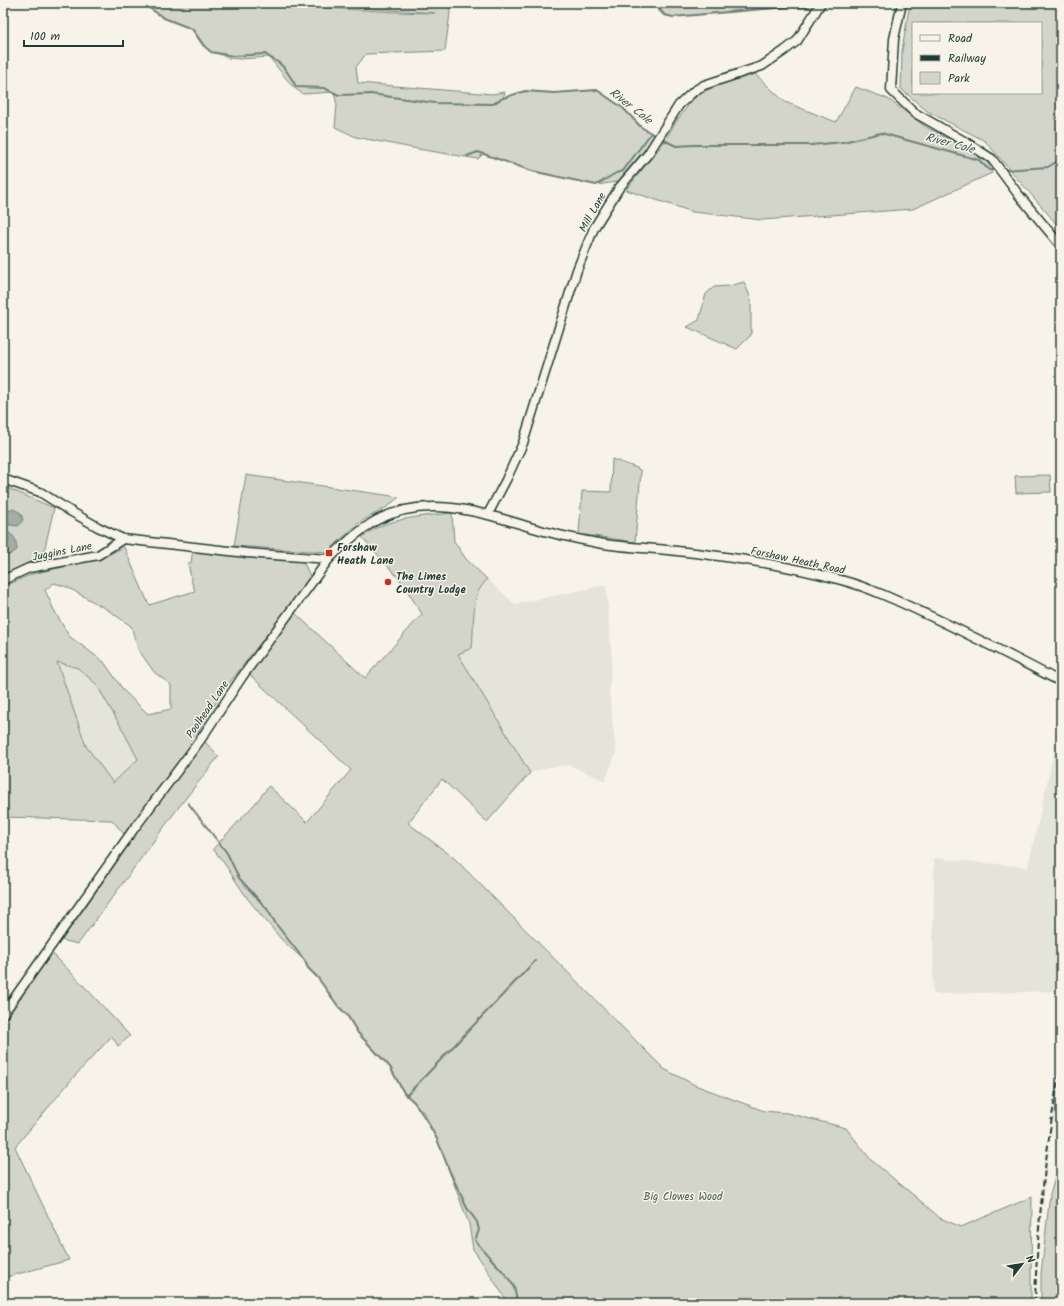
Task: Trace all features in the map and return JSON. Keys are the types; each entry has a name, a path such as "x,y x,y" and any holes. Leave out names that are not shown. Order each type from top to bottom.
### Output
{"street":[{"name":"Mill Lane","path":"488,514 523,443 577,270 594,228 619,188 648,154 666,128 679,105 694,91 704,85 762,66 797,41 821,3"},
{"path":"902,3 894,38 891,90 915,113 992,159 1061,246"},
{"path":"3,479 40,492 98,527 123,539 246,553 329,559"},
{"name":"Poolhead Lane","path":"3,1014 111,861 201,739 242,677 329,559 346,542 377,520 401,511 420,507 438,507 464,509 488,514"},
{"name":"Forshaw Heath Road","path":"488,514 578,540 770,563 843,580 889,597 978,639 1061,682"},
{"name":"Juggins Lane","path":"3,580 29,568 98,555 123,539"}],"shaded area":[{"path":"3,509 13,509 21,513 23,520 18,526 3,524"},
{"path":"3,530 14,537 17,550 3,557 3,546 7,544 8,540 3,538"},
{"path":"487,579 515,604 606,585 612,660 609,690 616,753 605,781 569,765 550,767 530,773 458,653 472,648 474,613 478,592"},
{"path":"57,662 78,668 96,685 138,759 113,783 86,746"},
{"path":"1061,721 1061,991 933,994 934,858 1028,867"}],"green space":[{"path":"142,3 270,3 394,12 435,13 287,3 449,3 450,13 445,51 366,54 356,67 358,83 492,94 505,92 503,98 525,91 554,93 597,90 623,108 641,127 656,136 617,182 596,185 532,171 483,154 478,159 356,137 335,127 337,105 334,92 303,94 293,87 269,57 240,59 228,58 211,52 204,45 194,30 164,18"},
{"path":"659,3 817,3 673,17 664,14"},
{"path":"910,3 1061,3 1061,232 1054,221 985,141 927,111 901,89 902,50"},
{"path":"755,74 785,102 836,122 856,87 888,99 926,127 987,161 992,173 913,209 762,220 693,212 626,190 665,141 673,126 693,99 714,86"},
{"path":"744,282 751,299 751,335 737,349 687,327 699,320 706,294 714,287 729,286"},
{"path":"612,459 637,468 641,471 635,542 579,534 582,491 611,492"},
{"path":"246,475 399,497 387,507 360,522 327,552 234,546"},
{"path":"1050,475 1051,492 1016,493 1015,476"},
{"path":"3,486 54,508 43,556 3,575"},
{"name":"Big Clowes Wood","path":"452,513 454,541 466,559 487,579 479,590 476,599 472,648 458,654 530,773 487,822 442,779 408,823 454,858 664,1069 695,1085 764,1111 787,1113 846,1128 871,1160 940,1218 961,1227 1032,1197 1031,1303 508,1303 473,1249 469,1224 437,1139 424,1113 404,1093 390,1067 358,1033 347,1015 338,1006 318,978 308,968 305,961 281,939 247,898 213,849 253,806 269,786 307,822 351,770 249,674 295,613 365,678 422,614 401,581 362,537 378,527 396,521 414,517"},
{"path":"124,547 149,605 195,591 188,563 191,563 193,549 303,561 311,578 223,691 197,734 219,756 178,808 78,944 62,940 130,843 112,820 3,817 3,587 32,574 99,559","holes":["54,583 67,587 108,610 131,626 138,649 154,672 171,685 171,709 148,714 124,691 104,662 69,636 54,610 45,590","57,662 78,668 96,684 138,759 113,783 86,746"]},
{"path":"52,953 130,1036 118,1046 112,1036 73,1078 15,1147 69,1260 3,1278 3,1100 9,1092 3,1087 3,1023"},
{"path":"1061,1159 1061,1303 1041,1303 1041,1274 1050,1194"}],"waterway":[{"name":"River Cole","path":"142,3 164,18 192,29 203,45 211,52 233,56 265,54 282,65 296,87 324,88 339,95 371,94 435,103 493,104 503,98 525,91 554,93 597,90 623,108 641,127 656,136"},
{"path":"659,3 659,10 664,15 673,17 787,7 810,7"},
{"path":"467,156 478,152 532,171 596,185 616,173 623,171 651,133"},
{"name":"River Cole","path":"660,138 676,146 811,145 843,142 881,133 979,160 989,170 998,170"},
{"name":"River Cole","path":"1002,170 1048,167 1061,159"},
{"path":"188,803 227,853 239,878 267,909 276,924 305,961 308,968 318,978 338,1006 347,1015 358,1033 390,1067 404,1093 414,1102 425,1118 437,1139 450,1172 467,1208 477,1222 479,1230 475,1240 509,1279 514,1287 518,1303"},
{"path":"406,1096 535,961"}],"railway":[{"path":"1035,1303 1040,1212 1051,1122 1061,1062"}],"place":[{"name":"Forshaw Heath Lane","path":"329,553"},
{"name":"The Limes Country Lodge","path":"388,582"}]}
